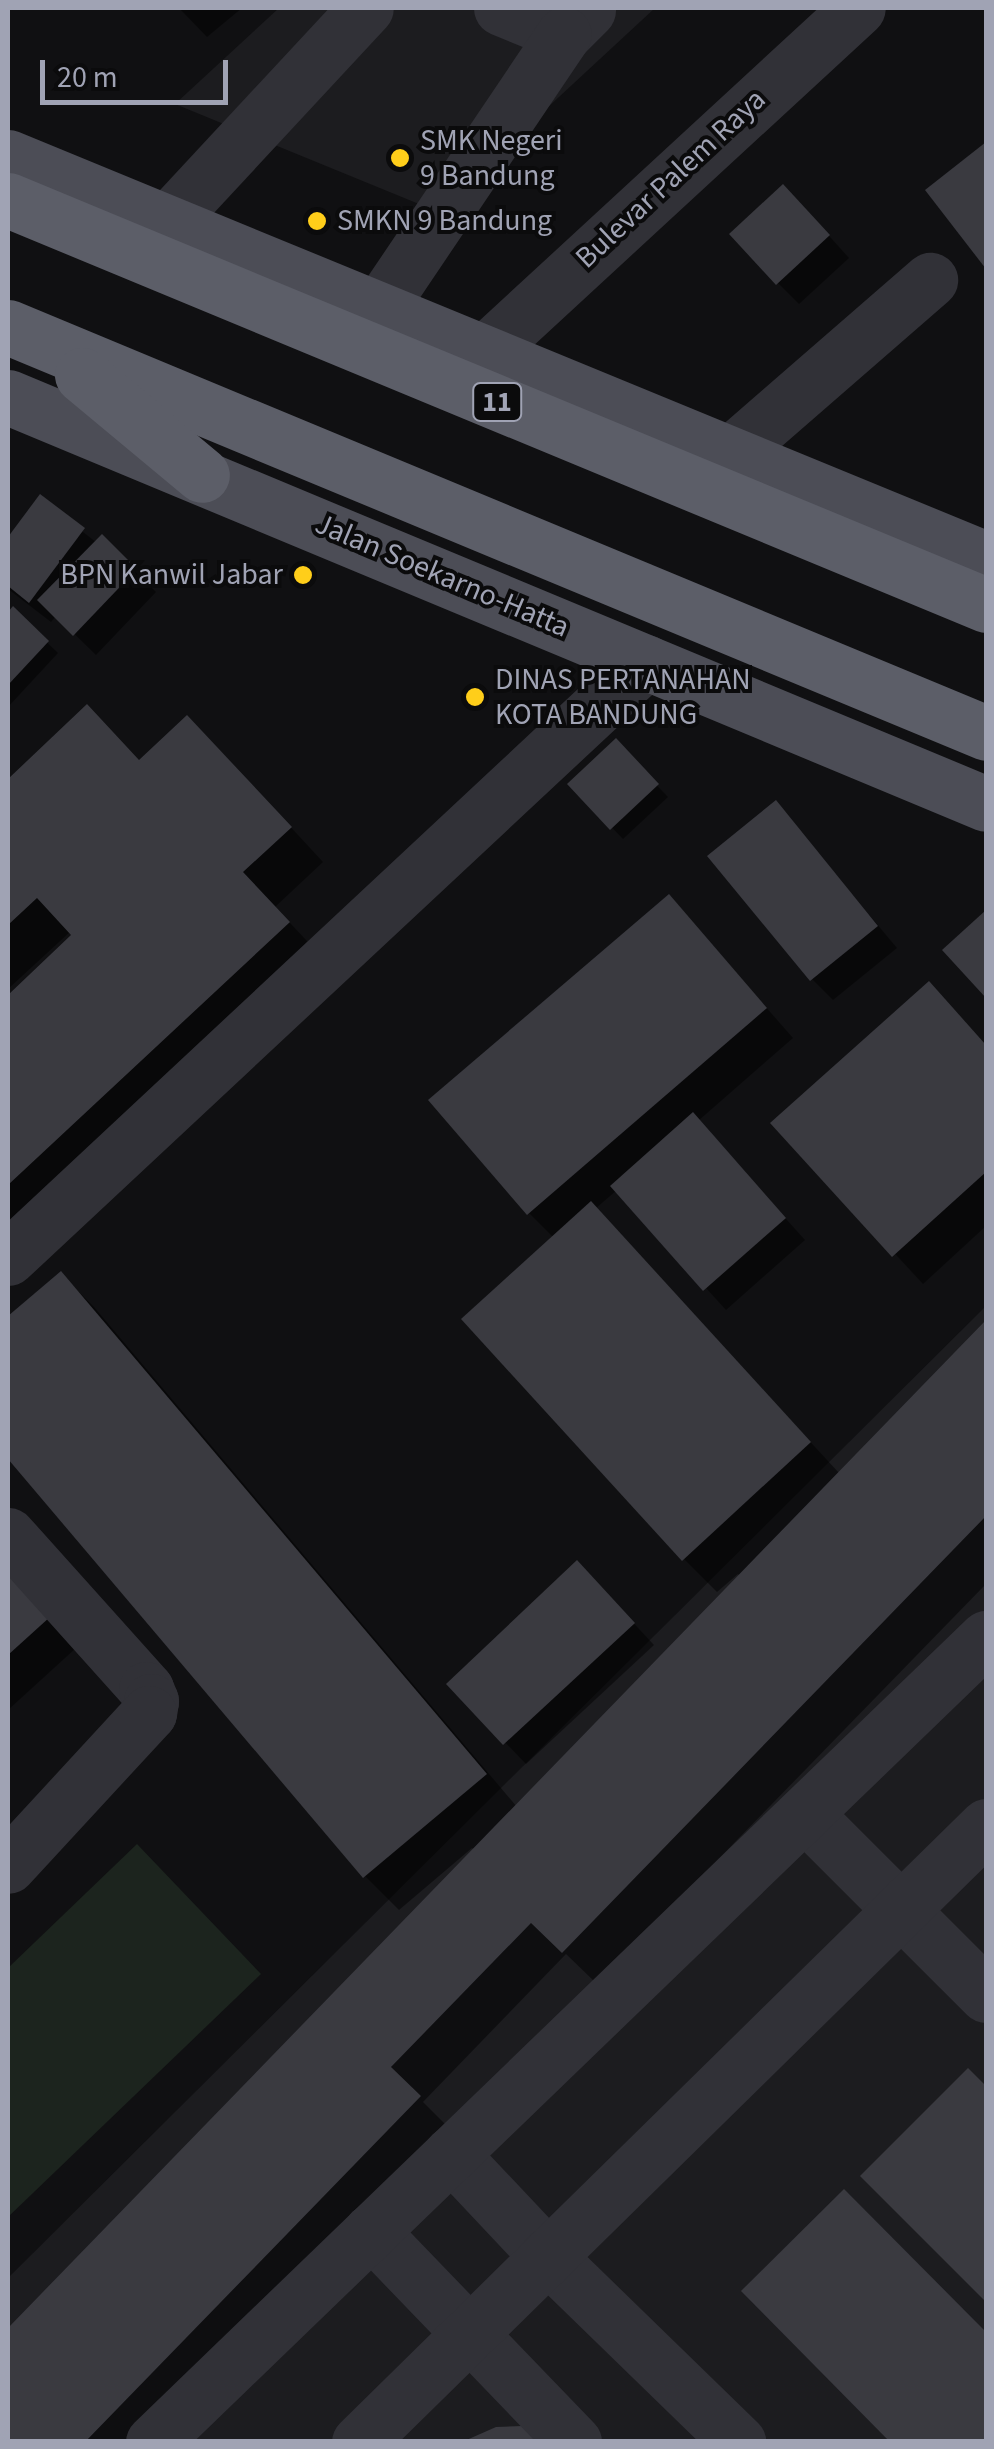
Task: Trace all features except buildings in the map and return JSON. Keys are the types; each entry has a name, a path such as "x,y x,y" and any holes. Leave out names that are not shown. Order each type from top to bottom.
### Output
{"highway":[{"name":"11","path":"8,200 985,567"},
{"path":"25,333 202,476"},
{"name":"Jalan Soekarno-Hatta","path":"25,333 986,733"}],"main road":[{"path":"8,157 376,311 731,453 985,567"},
{"name":"Jalan Soekarno-Hatta","path":"8,397 986,804"}],"street":[{"path":"167,222 366,8"},
{"path":"376,311 578,21 502,8"},
{"name":"Bulevar Palem Raya","path":"485,352 858,8"},
{"path":"731,453 930,280"},
{"path":"8,1258 646,662"},
{"path":"8,1535 146,1688 152,1701 149,1712 8,1866"},
{"path":"154,2442 986,1638"},
{"path":"805,1814 986,1995"},
{"path":"359,2442 986,1826"},
{"path":"451,2154 548,2256 738,2442"},
{"path":"371,2231 574,2442"}],"shaded area":[{"name":"SMK Negeri 9 Bandung","path":"279,8 655,8 436,211 175,104"},
{"path":"986,1306 986,2441 8,2441 8,2278"},
{"path":"137,1844 261,1974 8,2217 8,1968"}],"place":[{"name":"SMK Negeri 9 Bandung","path":"400,158"},
{"name":"SMKN 9 Bandung","path":"317,221"},
{"name":"BPN Kanwil Jabar","path":"303,575"},
{"name":"DINAS PERTANAHAN KOTA BANDUNG","path":"475,697"}]}
